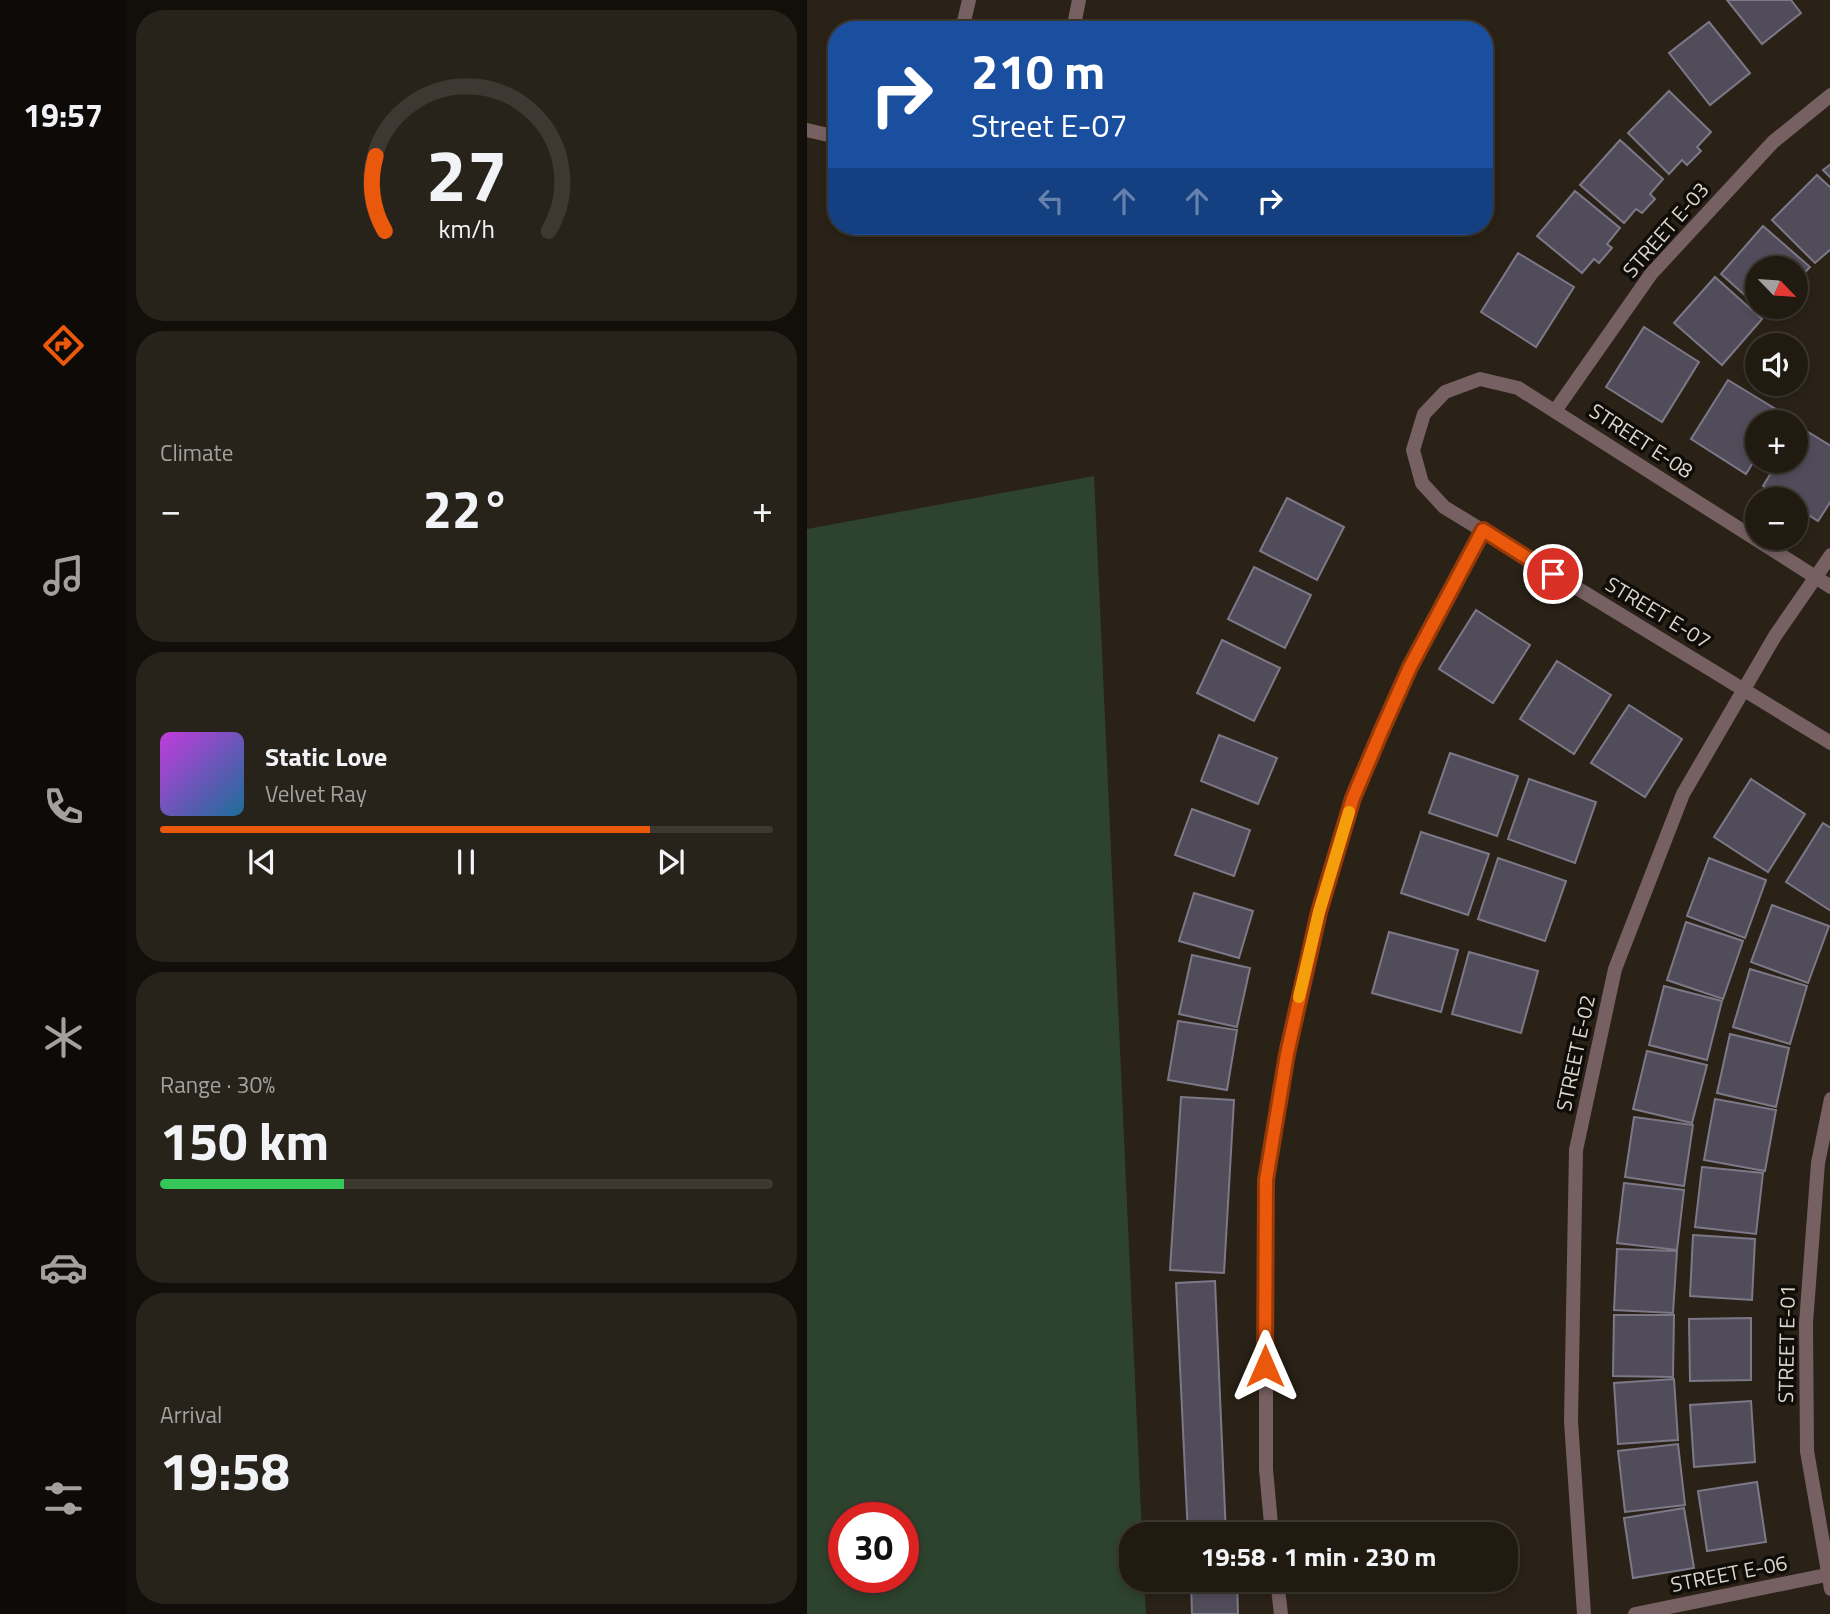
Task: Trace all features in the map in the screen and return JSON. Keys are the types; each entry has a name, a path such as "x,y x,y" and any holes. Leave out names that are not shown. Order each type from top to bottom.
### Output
{"street":[{"path":"964,21 969,0"},
{"path":"1075,21 1079,0"},
{"name":"STREET E-03","path":"1555,411 1651,274 1773,142 1830,95"},
{"path":"807,130 828,135"},
{"name":"STREET E-08","path":"1424,414 1445,391 1480,379 1518,388 1830,587"},
{"name":"STREET E-07","path":"1424,414 1414,450 1422,483 1444,507 1830,743"},
{"path":"1271,1522 1266,1469 1266,1180 1287,1054 1319,912 1353,798 1410,667 1483,530"},
{"name":"STREET E-02","path":"1584,1614 1571,1421 1576,1150 1615,969 1683,794 1775,636 1830,555"},
{"name":"STREET E-01","path":"1829,1580 1807,1451 1806,1323 1818,1163 1830,1099"},
{"name":"STREET E-06","path":"1635,1614 1829,1580"},
{"path":"1278,1592 1281,1614"}],"green space":[{"path":"1094,476 1141,1522 1119,1522 1119,1592 1145,1592 1146,1614 807,1614 807,529"}],"building":[{"path":"1727,0 1791,0 1801,13 1762,44"},
{"path":"1709,22 1750,73 1710,105 1669,53"},
{"path":"1669,91 1711,132 1697,147 1701,151 1687,165 1682,160 1669,174 1628,133"},
{"path":"1620,140 1663,179 1650,194 1655,199 1642,213 1636,209 1624,223 1580,185"},
{"path":"1831,164 1831,178 1823,170"},
{"path":"1817,175 1831,188 1831,249 1815,263 1772,220"},
{"path":"1575,191 1620,228 1607,244 1612,248 1599,263 1594,259 1582,273 1537,236"},
{"path":"1763,226 1797,256 1745,256 1745,295 1721,274"},
{"path":"1518,253 1574,287 1536,347 1481,312"},
{"path":"1715,277 1745,304 1745,319 1762,319 1750,333 1745,333 1745,339 1722,365 1674,323"},
{"path":"1644,327 1699,362 1662,422 1606,387"},
{"path":"1728,380 1745,390 1745,396 1754,396 1777,410 1745,410 1746,474 1691,439"},
{"path":"1808,432 1831,446 1831,501 1818,521 1808,515 1808,487 1763,486 1771,473 1808,473"},
{"path":"1287,498 1344,527 1317,580 1260,551"},
{"path":"1254,567 1311,595 1285,648 1228,619"},
{"path":"1476,610 1530,645 1493,703 1439,669"},
{"path":"1222,640 1280,668 1254,721 1197,693"},
{"path":"1557,661 1611,695 1574,754 1520,719"},
{"path":"1629,705 1682,739 1645,797 1591,763"},
{"path":"1219,735 1277,758 1258,804 1201,781"},
{"path":"1450,753 1518,776 1497,836 1429,813"},
{"path":"1529,779 1596,802 1575,863 1508,839"},
{"path":"1751,779 1805,814 1768,872 1714,837"},
{"path":"1192,809 1250,830 1234,876 1175,855"},
{"path":"1823,823 1831,828 1831,911 1786,882"},
{"path":"1421,832 1489,854 1468,915 1401,893"},
{"path":"1498,858 1566,881 1545,941 1478,919"},
{"path":"1709,858 1766,880 1745,938 1687,916"},
{"path":"1194,893 1253,911 1239,958 1179,941"},
{"path":"1772,905 1829,926 1808,983 1751,962"},
{"path":"1686,922 1743,941 1723,999 1667,980"},
{"path":"1389,932 1458,950 1441,1012 1372,993"},
{"path":"1469,952 1538,971 1521,1033 1452,1014"},
{"path":"1192,955 1250,968 1237,1027 1179,1014"},
{"path":"1750,969 1807,986 1790,1044 1733,1027"},
{"path":"1664,986 1722,1001 1707,1060 1649,1045"},
{"path":"1178,1021 1237,1030 1227,1090 1168,1080"},
{"path":"1730,1034 1789,1048 1776,1107 1717,1093"},
{"path":"1647,1051 1707,1065 1692,1123 1633,1109"},
{"path":"1181,1097 1234,1100 1224,1273 1170,1270"},
{"path":"1715,1099 1776,1110 1765,1171 1704,1160"},
{"path":"1634,1117 1693,1125 1684,1186 1625,1177"},
{"path":"1702,1167 1763,1173 1756,1234 1695,1227"},
{"path":"1624,1183 1684,1190 1677,1250 1617,1243"},
{"path":"1693,1235 1755,1239 1752,1300 1690,1296"},
{"path":"1617,1249 1677,1251 1673,1313 1614,1310"},
{"path":"1215,1281 1225,1522 1187,1522 1176,1283"},
{"path":"1614,1315 1674,1315 1673,1377 1613,1376"},
{"path":"1751,1318 1751,1380 1690,1381 1689,1319"},
{"path":"1674,1379 1678,1440 1618,1444 1614,1383"},
{"path":"1751,1401 1755,1462 1694,1467 1690,1405"},
{"path":"1678,1444 1685,1505 1625,1512 1618,1451"},
{"path":"1757,1482 1766,1542 1707,1551 1698,1491"},
{"path":"1684,1508 1694,1568 1633,1578 1624,1518"},
{"path":"1191,1592 1237,1592 1238,1614 1192,1614"}],"slow traffic":[{"path":"1299,997 1319,912 1349,812"}],"route":[{"path":"1265,1366 1266,1180 1287,1054 1319,912 1353,798 1410,667 1483,530 1553,574"}]}
